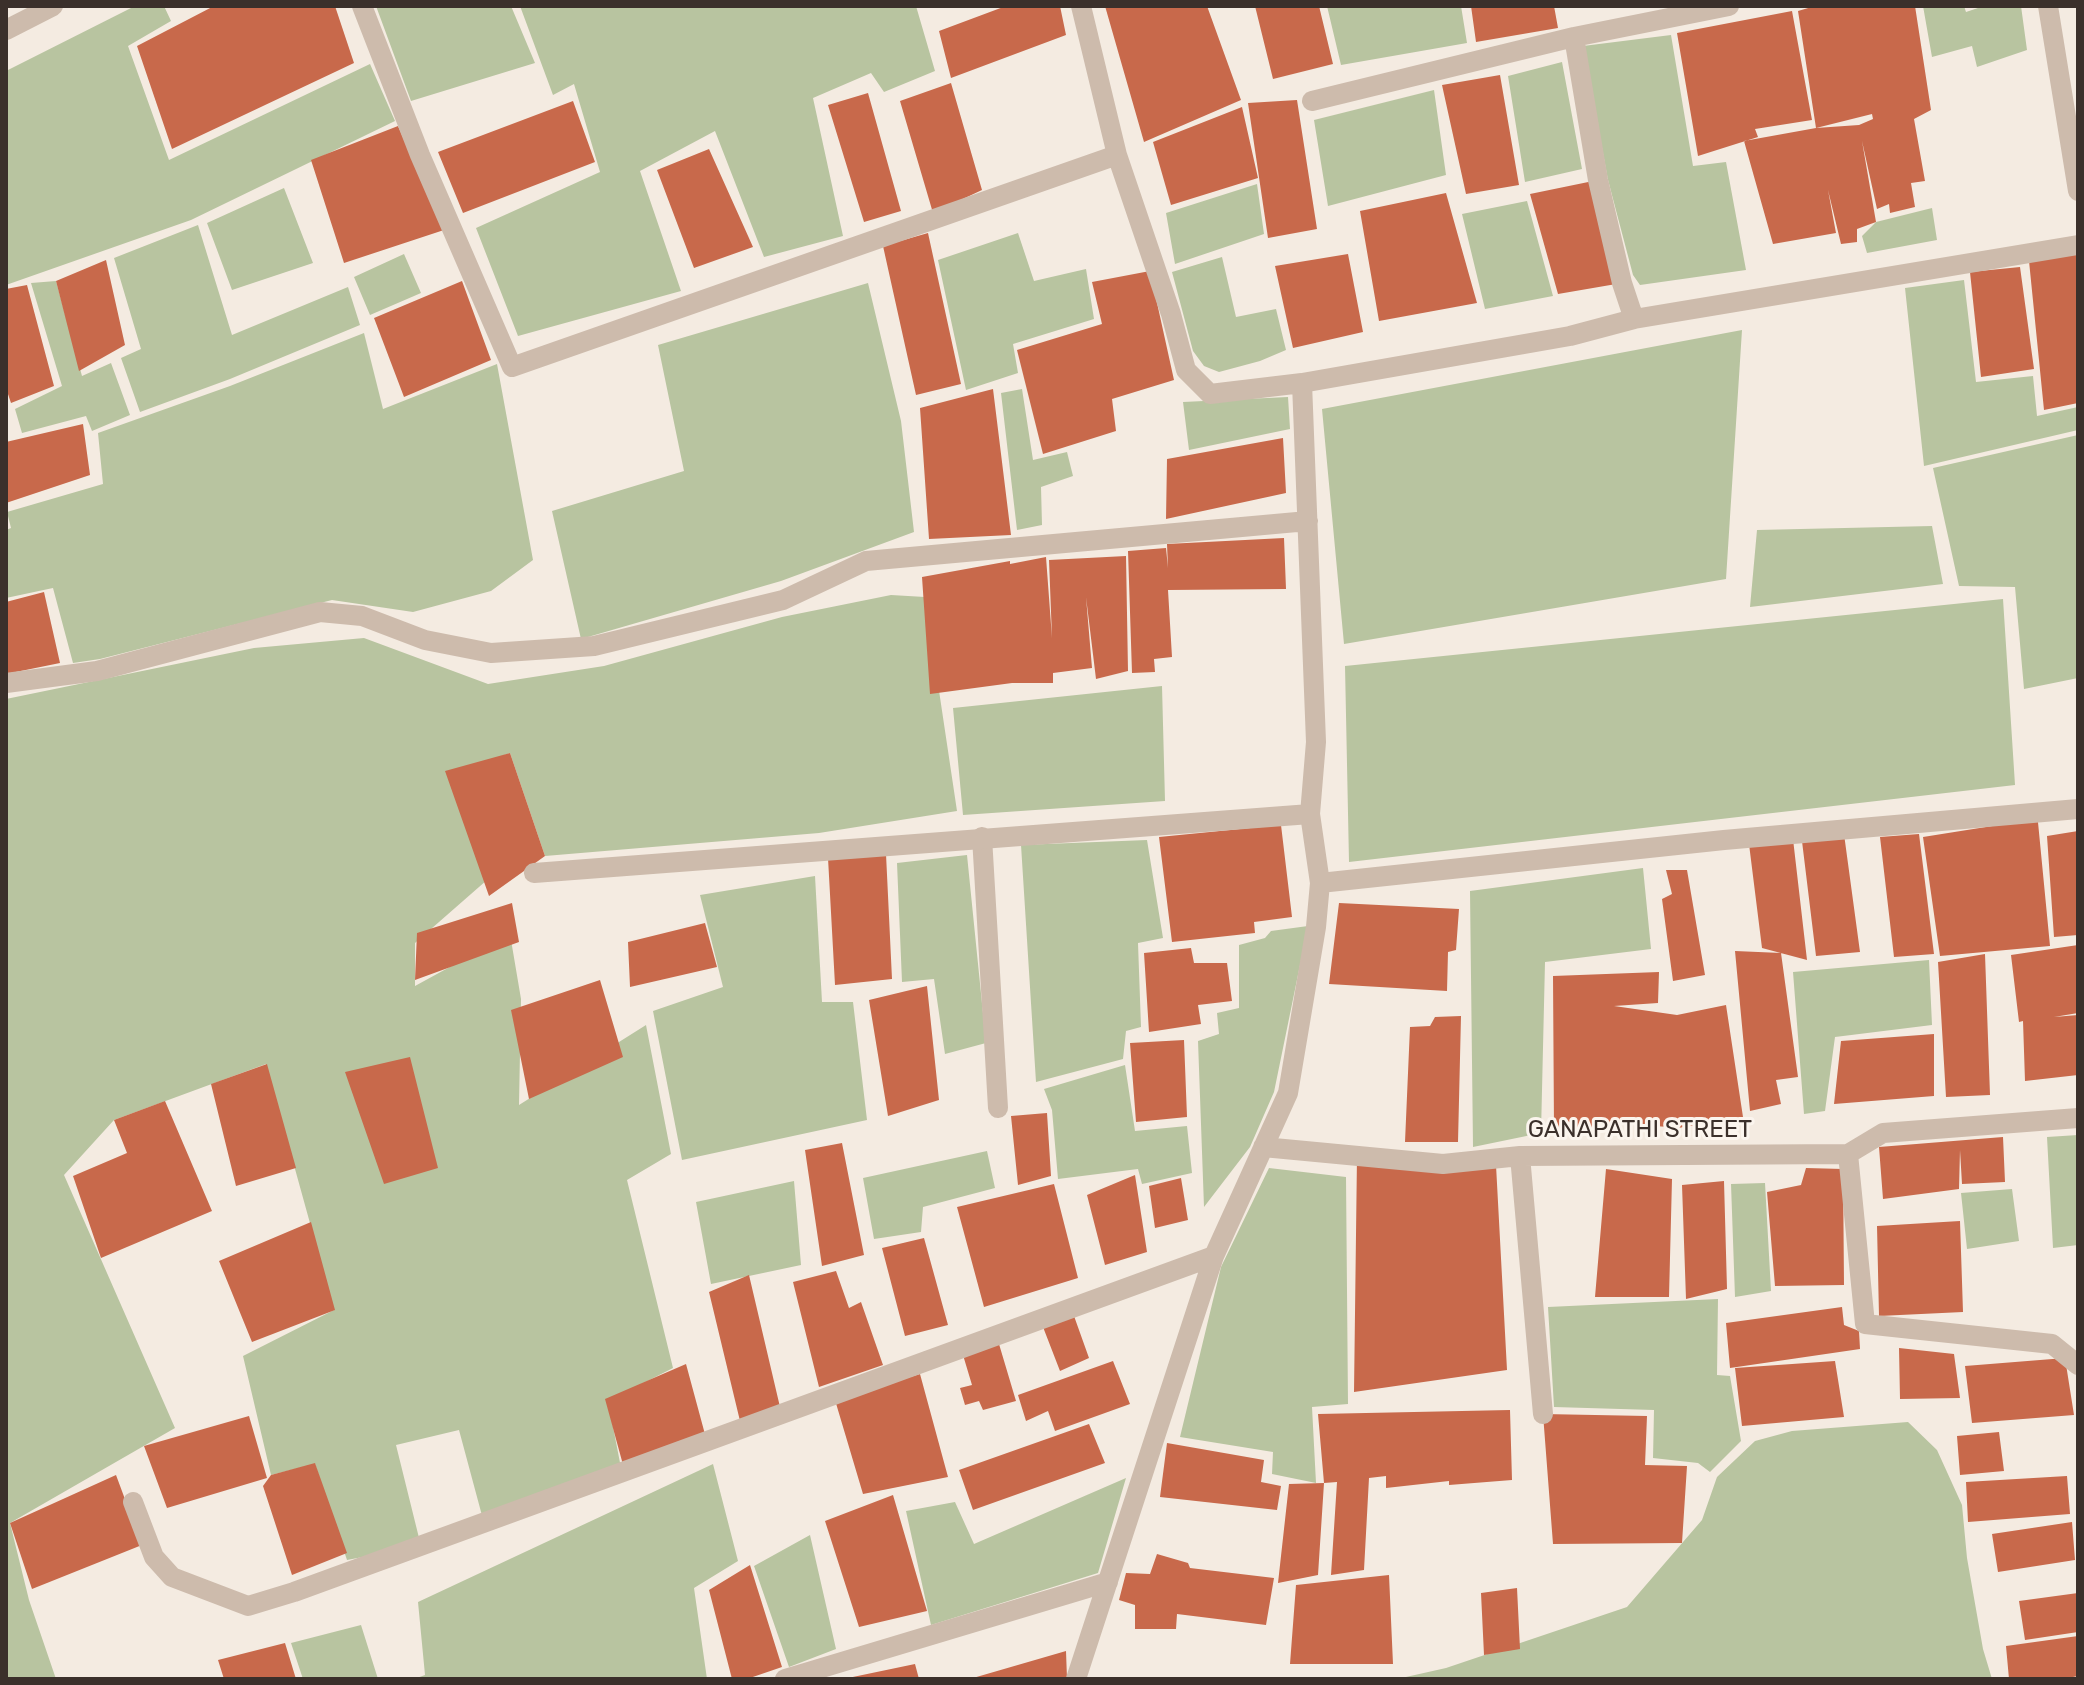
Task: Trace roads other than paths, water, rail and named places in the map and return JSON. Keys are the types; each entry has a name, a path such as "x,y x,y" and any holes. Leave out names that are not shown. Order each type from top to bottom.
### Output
{"street":[{"path":"6,30 53,6"},
{"path":"362,6 420,155 512,367 1117,155"},
{"path":"1081,6 1117,155 1171,314 1186,370 1210,394 1302,383 1570,336 1634,319 2078,245"},
{"path":"1312,101 1574,37 1729,6"},
{"path":"2048,6 2078,191"},
{"path":"1574,37 1598,180 1622,283 1634,319"},
{"path":"1076,1679 1214,1256 1288,1093 1316,927 1320,883 1310,814 1316,742 1302,383"},
{"path":"6,683 97,671 320,612 362,616 425,640 491,653 594,646 783,600 866,561 1308,521"},
{"path":"1320,883 1724,840 2078,809"},
{"path":"534,873 1310,814"},
{"path":"982,837 998,1108"},
{"path":"2078,1118 1883,1133 1848,1154 1865,1324 2052,1344 2078,1365"},
{"name":"GANAPATHI STREET","path":"1263,1147 1443,1164 1520,1156 1848,1154"},
{"path":"1520,1156 1543,1414"},
{"path":"133,1502 154,1557 172,1577 248,1606 308,1587 1214,1256"},
{"path":"785,1679 1108,1582"}]}
